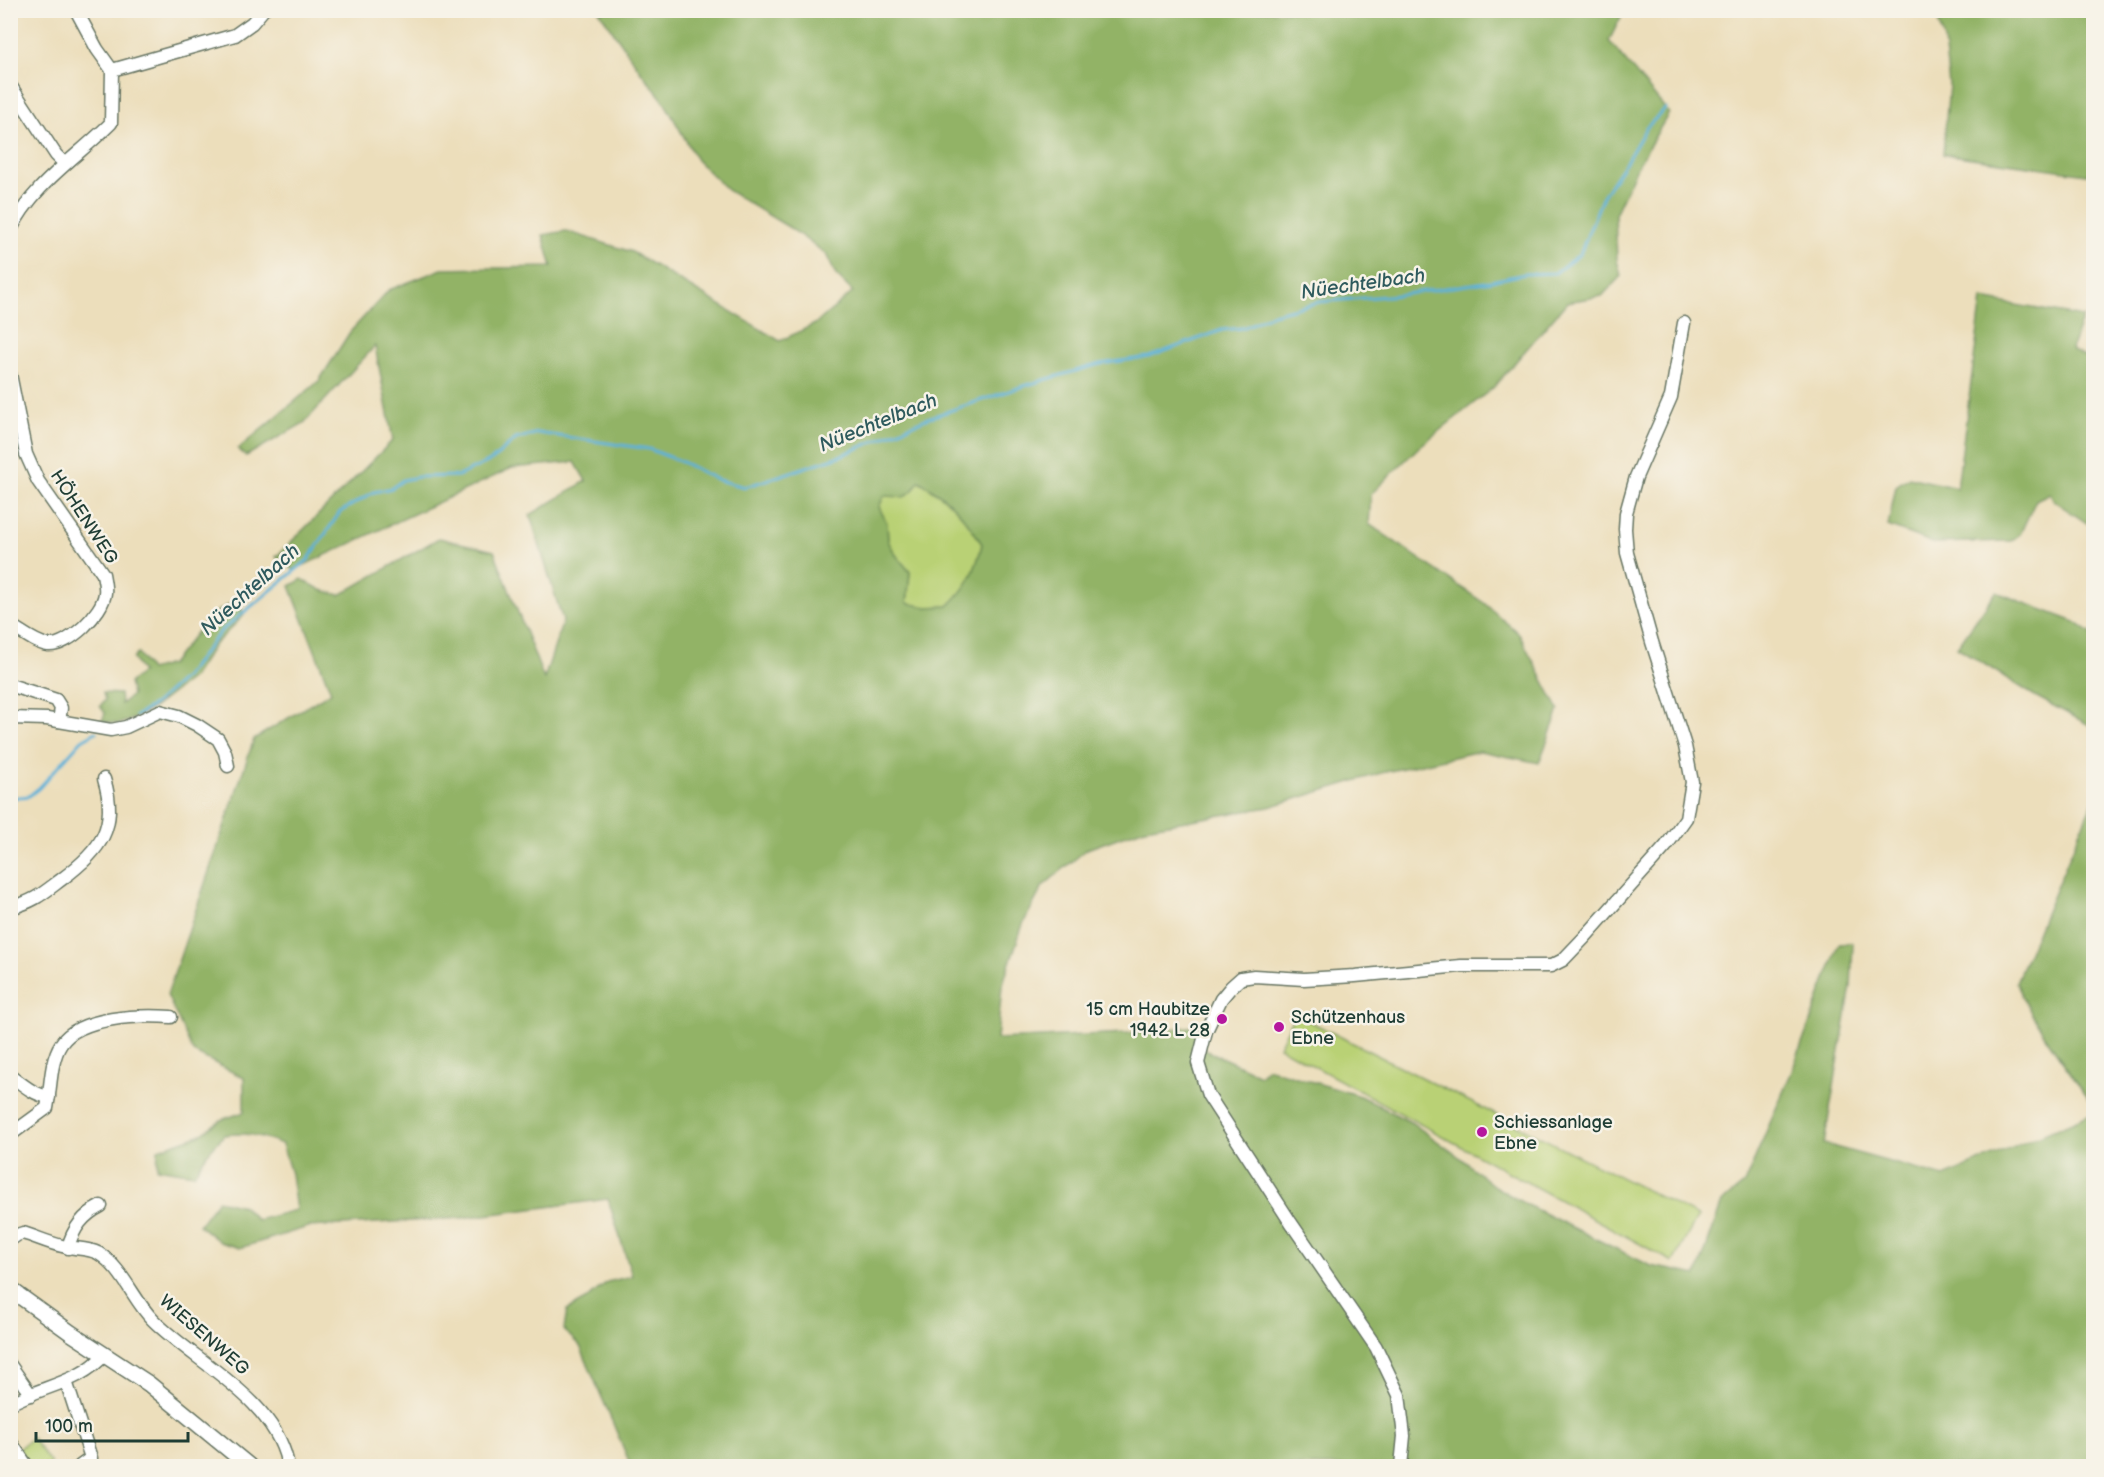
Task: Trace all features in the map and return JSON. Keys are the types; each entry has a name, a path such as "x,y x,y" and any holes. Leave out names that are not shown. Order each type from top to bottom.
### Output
{"street":[{"path":"10,231 18,214 64,164 88,146 111,123 112,70 97,49 76,10"},
{"path":"112,70 235,35 252,23 263,10"},
{"path":"10,85 64,164"},
{"path":"1401,1467 1404,1436 1399,1395 1376,1347 1291,1223 1208,1095 1198,1063 1204,1037 1221,999 1242,978 1355,976 1461,966 1551,966 1563,960 1586,937 1666,846 1686,818 1692,782 1685,746 1627,553 1625,529 1626,513 1636,477 1671,397 1684,323"},
{"name":"HÖHENWEG","path":"10,374 24,446 38,481 103,574 105,593 98,609 65,643 56,645 39,642 10,625"},
{"path":"10,685 56,700 61,708 59,721"},
{"path":"10,718 59,721 111,730 126,727 160,711 179,716 218,739 225,752 228,766"},
{"path":"10,908 31,903 83,864 98,846 106,832 110,814 110,796 104,779"},
{"path":"10,1135 47,1108 58,1051 72,1031 120,1018 171,1017"},
{"path":"10,1075 26,1087 42,1096 49,1097"},
{"path":"68,1248 70,1238 86,1214 101,1206"},
{"name":"WIESENWEG","path":"10,1240 23,1233 68,1248 95,1251 108,1260 152,1318 234,1384 256,1407 274,1431 285,1451 288,1461 284,1467"},
{"path":"10,1289 71,1333 149,1384 249,1467"},
{"path":"10,1404 66,1381 97,1364 105,1354"},
{"path":"10,1365 31,1395"},
{"path":"66,1381 92,1458 80,1467"},
{"path":"10,1441 27,1467"}],"green space":[{"path":"599,11 1624,11 1609,41 1669,113 1638,165 1615,214 1617,260 1621,276 1602,296 1567,302 1494,387 1419,447 1371,494 1369,524 1484,603 1519,634 1559,710 1539,763 1480,751 1381,773 1269,807 1145,828 1087,849 1043,886 1023,924 1002,986 997,1039 1127,1033 1199,1026 1199,1047 1260,1075 1267,1068 1360,1096 1412,1123 1458,1156 1494,1186 1525,1204 1651,1266 1697,1275 1722,1202 1744,1184 1792,1071 1839,944 1853,943 1851,987 1824,1144 1944,1177 2093,1113 2093,1466 631,1466 580,1346 564,1330 567,1310 587,1299 607,1282 632,1276 608,1199 462,1218 308,1227 240,1248 220,1242 199,1225 218,1200 243,1206 257,1220 296,1210 291,1174 282,1144 254,1135 224,1135 207,1154 194,1174 157,1168 158,1149 199,1135 221,1120 244,1112 244,1078 193,1052 167,995 254,739 331,692 290,586 302,579 321,590 340,595 439,538 494,551 544,679 563,621 530,515 586,481 575,462 512,468 294,570 276,557 393,440 375,346 304,423 246,456 238,449 319,381 350,332 389,290 442,269 552,267 543,235 566,231 632,252 780,341 815,324 853,292 836,275 826,254 790,228 727,190 697,160 663,100","holes":["919,481 955,508 982,544 970,578 948,606 927,607 907,603 910,572 888,541 887,524 879,507 884,496 904,497"]},
{"path":"1935,11 2093,11 2093,175 1943,154 1949,85 1944,40"},
{"path":"1982,299 2083,317 2071,350 2093,361 2093,527 2054,501 2050,493 2036,500 2020,534 2011,541 1933,543 1888,526 1896,486 1909,477 1957,488"},
{"path":"919,481 955,508 982,544 970,578 948,606 927,607 907,604 910,572 888,541 887,524 879,507 884,496 912,491"},
{"path":"1996,592 2075,622 2093,635 2093,727 2035,696 1957,647"},
{"path":"237,599 244,615 214,645 193,677 153,708 136,718 118,724 102,721 105,713 100,706 105,700 103,693 120,694 121,704 132,695 129,683 142,672 133,659 138,653 150,670 171,664 209,617"},
{"path":"2093,801 2094,1104 2041,1030 2016,982"},
{"name":"Schiessanlage Ebne","path":"1295,1014 1698,1216 1673,1262 1279,1047"},
{"path":"32,1438 51,1463 47,1466 29,1466 18,1449"}],"waterway":[{"name":"Nüechtelbach","path":"136,716 155,704 185,677 221,631 308,560 340,512 374,492 392,488 403,480 418,477 458,476 492,460 516,439 538,433 649,449 718,480 745,487 840,456 928,418 1027,385 1100,364 1149,357 1222,330 1243,328 1273,314 1319,302 1399,295 1525,274 1555,273 1580,254 1603,196 1646,128 1666,108"},
{"name":"Nüechtelbach","path":"10,798 29,796 82,740 96,732"}],"place":[{"name":"15 cm Haubitze 1942 L 28","path":"1222,1019"},
{"name":"Schützenhaus Ebne","path":"1279,1027"},
{"name":"Schiessanlage Ebne","path":"1482,1132"}]}
